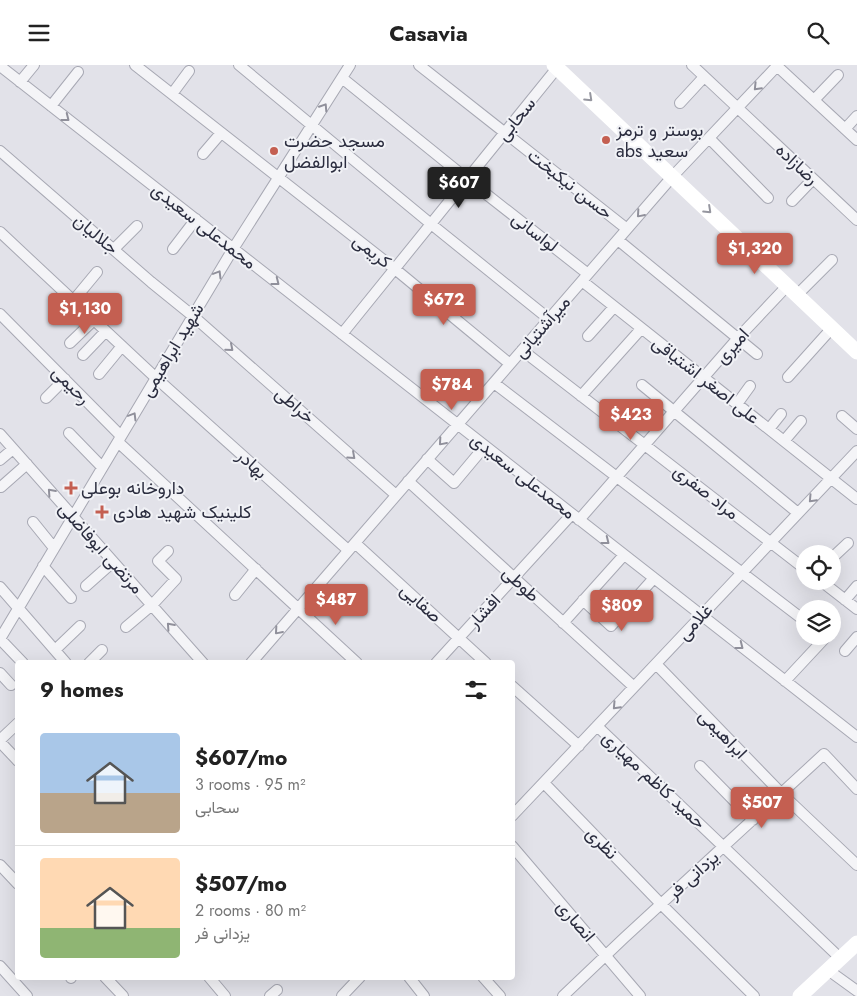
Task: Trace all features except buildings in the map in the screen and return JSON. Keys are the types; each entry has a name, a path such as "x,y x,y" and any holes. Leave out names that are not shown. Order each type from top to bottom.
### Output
{"main road":[{"path":"555,67 857,352"},
{"path":"800,996 857,943"}],"street":[{"path":"20,82 34,65"},
{"path":"239,65 549,319"},
{"name":"شهید ابراهیمی","path":"0,639 233,249 350,65"},
{"name":"حسن نیکبخت","path":"419,65 627,229"},
{"name":"رضازاده","path":"692,65 857,220"},
{"path":"777,65 857,140"},
{"name":"میرآشتیانی","path":"254,660 672,177 777,65"},
{"name":"محمدعلی سعیدی","path":"0,66 857,737"},
{"name":"کریمی","path":"141,67 221,133 395,269 510,364"},
{"name":"سحابی","path":"342,334 505,133 555,67"},
{"path":"172,94 189,71"},
{"path":"51,106 78,72"},
{"path":"814,100 838,75"},
{"name":"لواسانی","path":"342,77 585,277"},
{"path":"680,103 704,77"},
{"path":"845,129 857,116"},
{"path":"203,154 221,133"},
{"path":"709,138 768,198"},
{"name":"جلالیان","path":"0,151 193,316"},
{"path":"792,201 813,179"},
{"path":"173,249 196,219"},
{"path":"114,249 137,226"},
{"name":"بهادر","path":"0,232 156,378 351,547"},
{"path":"618,240 757,354"},
{"name":"امیری","path":"575,517 617,476 738,338 792,290 832,260"},
{"path":"73,301 97,272"},
{"name":"علی اصغر اشتیاقی","path":"585,277 614,307 857,499"},
{"path":"588,336 614,307"},
{"name":"رحیمی","path":"0,314 65,379 120,439 354,660"},
{"name":"خراطی","path":"193,316 396,495"},
{"path":"70,343 94,320"},
{"path":"788,377 832,328"},
{"path":"582,396 641,329"},
{"path":"83,355 106,331"},
{"path":"99,374 122,346"},
{"name":"مراد صفری","path":"522,350 771,543"},
{"path":"46,398 65,379"},
{"path":"494,383 796,614"},
{"path":"642,385 798,513"},
{"path":"736,403 750,386"},
{"path":"768,429 780,414"},
{"path":"842,416 857,429"},
{"path":"784,441 801,421"},
{"name":"رحیمی","path":"70,433 102,467"},
{"name":"مرتضی ابوفاضلی","path":"0,435 152,605 197,660"},
{"path":"427,459 454,483 485,446"},
{"path":"0,460 13,449"},
{"name":"غلامی","path":"515,810 544,783 857,451"},
{"path":"1,487 27,464"},
{"name":"طوطی","path":"408,481 634,687"},
{"name":"افشار","path":"439,660 514,578 575,517"},
{"path":"33,522 54,548"},
{"path":"771,543 796,562"},
{"path":"841,550 848,543"},
{"name":"صفایی","path":"351,547 459,637 483,660"},
{"path":"126,627 152,605 176,579 158,561 168,551"},
{"path":"563,623 624,555"},
{"path":"86,586 113,562"},
{"path":"43,566 72,598"},
{"path":"235,595 256,569"},
{"path":"583,600 611,626 654,578"},
{"path":"845,600 857,586"},
{"path":"0,587 63,660"},
{"path":"832,590 857,609"},
{"path":"55,650 80,626"},
{"path":"845,651 857,637"},
{"path":"0,639 19,660"},
{"path":"785,681 819,645"},
{"path":"92,660 102,650"},
{"name":"ابراهیمی","path":"656,664 782,793 857,865"},
{"path":"0,673 11,685"},
{"path":"515,689 579,746"},
{"path":"15,726 0,741 15,758"},
{"name":"حمید کاظم مهیاری","path":"597,726 840,958"},
{"name":"یزدانی فر","path":"563,996 605,955 824,755 857,789"},
{"path":"700,766 753,820"},
{"name":"نظری","path":"544,783 661,904 754,996"},
{"name":"انصاری","path":"515,850 640,996"},
{"path":"0,865 15,881"},
{"path":"0,966 28,996"},
{"path":"828,970 857,991"},
{"path":"109,980 123,996"},
{"path":"213,980 225,996"},
{"path":"342,996 352,980"},
{"path":"411,980 424,996"},
{"path":"486,980 500,996"}],"place":[{"name":"بوستر و ترمز abs سعید","path":"606,140"},
{"name":"مسجد حضرت ابوالفضل","path":"274,151"},
{"name":"داروخانه بوعلی","path":"71,488"},
{"name":"کلینیک شهید هادی","path":"102,512"}]}
